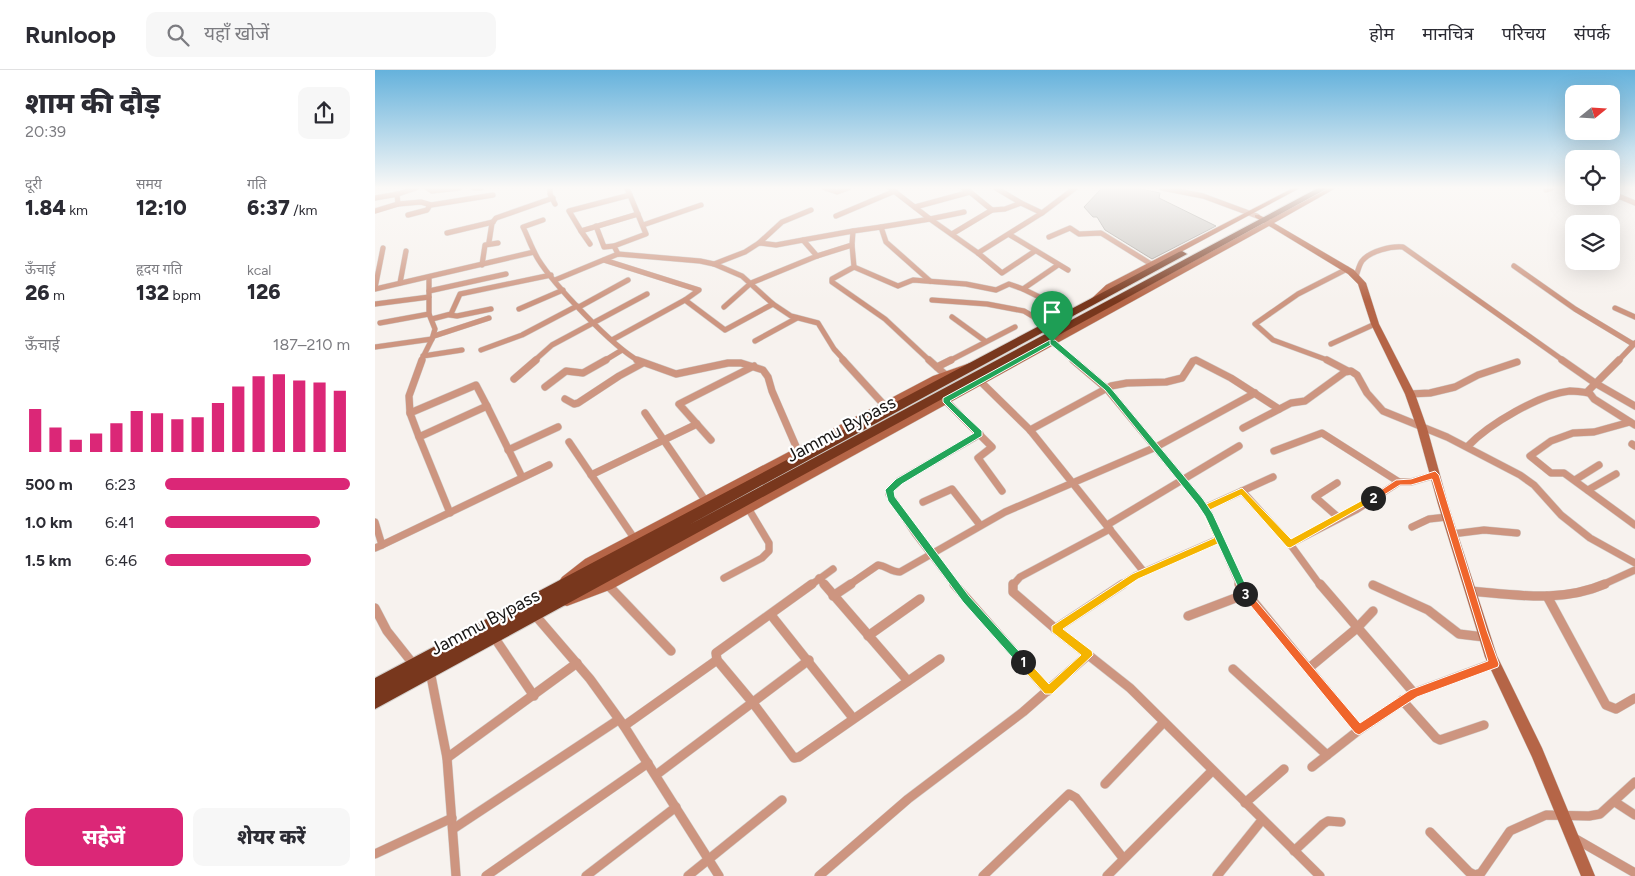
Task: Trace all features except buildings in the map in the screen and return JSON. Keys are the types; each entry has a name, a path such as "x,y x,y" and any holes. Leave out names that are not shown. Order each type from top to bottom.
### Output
{"highway":[{"name":"Jammu Bypass","path":"375,686 947,376 974,365 1072,314 1093,301 1246,226"},
{"name":"Jammu Bypass","path":"375,702 1247,226"}],"street":[{"path":"447,233 478,226"},
{"path":"489,242 492,226"},
{"path":"527,226 523,227 534,252 563,290 622,350 643,363 680,374 728,363 754,366 766,372 798,451"},
{"path":"577,226 589,244"},
{"path":"581,231 596,226 604,247 614,246 645,236 643,226"},
{"path":"714,264 745,252 776,226"},
{"path":"759,242 776,245 889,226"},
{"path":"940,226 978,253 1001,273 1035,251"},
{"path":"952,234 966,226"},
{"path":"978,253 1022,226"},
{"path":"1093,301 1103,291 1151,264 1243,226"},
{"path":"555,604 574,599 608,585 1052,342 1248,226"},
{"path":"1274,226 1351,272 1364,287 1375,324 1410,394 1422,428 1484,638 1494,664 1537,753 1588,876"},
{"path":"881,227 886,242 913,264 929,281"},
{"path":"1049,237 1070,228 1079,234 1101,233 1151,264"},
{"path":"853,231 854,267"},
{"path":"1009,234 1068,270"},
{"path":"803,240 817,256"},
{"path":"482,264 485,245 498,243"},
{"path":"725,307 751,282 817,256 852,245"},
{"path":"614,246 618,254"},
{"path":"1635,406 1595,383 1403,248 1395,247 1367,258 1351,272 1298,294 1255,324 1273,340 1328,360 1357,375 1367,393 1383,411 1468,446 1527,480 1561,515 1590,538 1635,562"},
{"path":"383,248 375,288 534,252"},
{"path":"400,283 406,251"},
{"path":"450,315 461,294 553,278 618,254 714,264 739,274 751,282 773,304 788,314 818,323 833,349 885,406"},
{"path":"604,260 698,289 698,292 685,300 612,340"},
{"path":"1023,289 1058,265"},
{"path":"1514,266 1575,309 1634,344 1595,383 1589,393"},
{"path":"854,267 898,286 911,280 966,284 995,290 1009,284 1023,289 1072,314"},
{"path":"554,590 589,562 798,451 947,376 885,319 832,282 832,279 854,267"},
{"path":"375,304 429,294 506,274"},
{"path":"429,277 431,317 435,329 433,338 423,356 407,402 450,513"},
{"path":"481,350 517,338 628,280"},
{"path":"519,309 563,290"},
{"path":"514,379 552,345 647,294"},
{"path":"685,300 725,330 773,304"},
{"path":"932,300 987,304 1024,311 1049,326"},
{"path":"1615,308 1635,317"},
{"path":"381,323 454,316 491,309"},
{"path":"952,317 985,341"},
{"path":"375,347 433,338 489,318"},
{"path":"755,341 797,318"},
{"path":"1331,344 1375,324"},
{"path":"937,367 1015,327"},
{"path":"1052,342 1107,389 1182,478 1205,508 1246,594 1359,730"},
{"path":"423,356 462,350"},
{"path":"545,387 567,370 583,373 622,350"},
{"path":"1030,430 1119,384 1166,382 1182,378 1193,361 1196,360 1209,365 1279,409"},
{"path":"1410,394 1450,389 1478,374 1517,362"},
{"path":"565,400 578,404 619,376 643,363"},
{"path":"711,440 679,404 754,366"},
{"path":"1243,428 1294,402 1305,401 1348,371"},
{"path":"980,381 1030,430 1144,572"},
{"path":"410,412 477,386 522,478"},
{"path":"1468,446 1480,432 1538,402 1568,391 1589,393"},
{"path":"833,596 878,565 898,573 980,525 1037,496 1156,447 1255,393"},
{"path":"1589,393 1593,399 1632,423"},
{"path":"945,400 992,448 978,458 1002,491"},
{"path":"419,437 487,406"},
{"path":"645,413 705,500"},
{"path":"1632,423 1594,432 1573,433 1551,441 1530,454 1532,459 1551,472 1564,473 1575,480 1635,525"},
{"path":"591,475 697,424"},
{"path":"508,450 558,427"},
{"path":"1274,451 1322,432 1399,482"},
{"path":"980,434 899,481 890,490 891,498 966,599 1048,691"},
{"path":"569,442 634,538"},
{"path":"1239,446 1182,478 1108,527 1020,577 1013,584 1013,592 1055,629 1130,688 1163,723 1320,876"},
{"path":"375,522 378,547 549,465"},
{"path":"1575,480 1599,465"},
{"path":"1588,490 1615,474"},
{"path":"1290,544 1339,518 1399,482 1411,482 1435,475"},
{"path":"1205,508 1273,477"},
{"path":"1337,482 1315,497 1339,518"},
{"path":"923,502 952,489 980,525"},
{"path":"1242,491 1290,544 1330,598 1414,693"},
{"path":"724,578 762,558 769,551 769,543 748,508"},
{"path":"1412,527 1429,519 1447,517"},
{"path":"1452,534 1484,530 1517,533"},
{"path":"1055,629 1144,572 1219,539"},
{"path":"833,568 719,650 715,656 753,703 790,755 794,758 799,757 940,659"},
{"path":"1470,591 1547,596 1569,595 1604,584 1635,570"},
{"path":"819,578 908,681"},
{"path":"608,585 671,651"},
{"path":"1373,585 1428,610 1459,634 1484,638"},
{"path":"1188,616 1246,594"},
{"path":"1547,596 1606,705 1616,709 1635,698"},
{"path":"868,636 921,599"},
{"path":"375,608 388,634 414,665"},
{"path":"1309,668 1357,628 1373,611"},
{"path":"771,614 853,718"},
{"path":"535,615 577,663 621,723 657,775 719,876"},
{"path":"494,637 534,696"},
{"path":"824,874 907,799 1000,732 1088,655"},
{"path":"453,829 717,660"},
{"path":"657,775 809,660"},
{"path":"447,758 577,663"},
{"path":"1312,767 1359,730 1414,693 1494,664"},
{"path":"1233,669 1327,755"},
{"path":"430,671 447,758 456,876"},
{"path":"1402,700 1435,738 1440,740 1484,725"},
{"path":"1105,784 1163,723"},
{"path":"485,876 648,763"},
{"path":"1245,803 1284,769"},
{"path":"1107,876 1212,771"},
{"path":"1430,832 1469,872 1475,875 1481,874 1510,831 1546,815 1595,816 1615,802 1635,782"},
{"path":"983,876 1031,828 1069,794 1076,798 1123,858"},
{"path":"688,876 782,800"},
{"path":"1615,802 1635,815"},
{"path":"586,876 675,807"},
{"path":"375,854 452,818"},
{"path":"1217,876 1262,820"},
{"path":"1294,850 1328,821 1341,822"},
{"path":"1573,838 1635,873"}],"route":[{"path":"1052,342 945,400 980,434 899,481 893,485 889,494 931,554 966,599 1048,691 1088,655 1055,629 1135,576 1219,539 1209,514 1205,508 1242,491 1290,544 1356,510 1399,482 1406,483 1435,475 1482,631 1494,664 1414,693 1359,730 1256,608 1240,586 1209,514 1182,478 1107,389 1052,342"}]}
